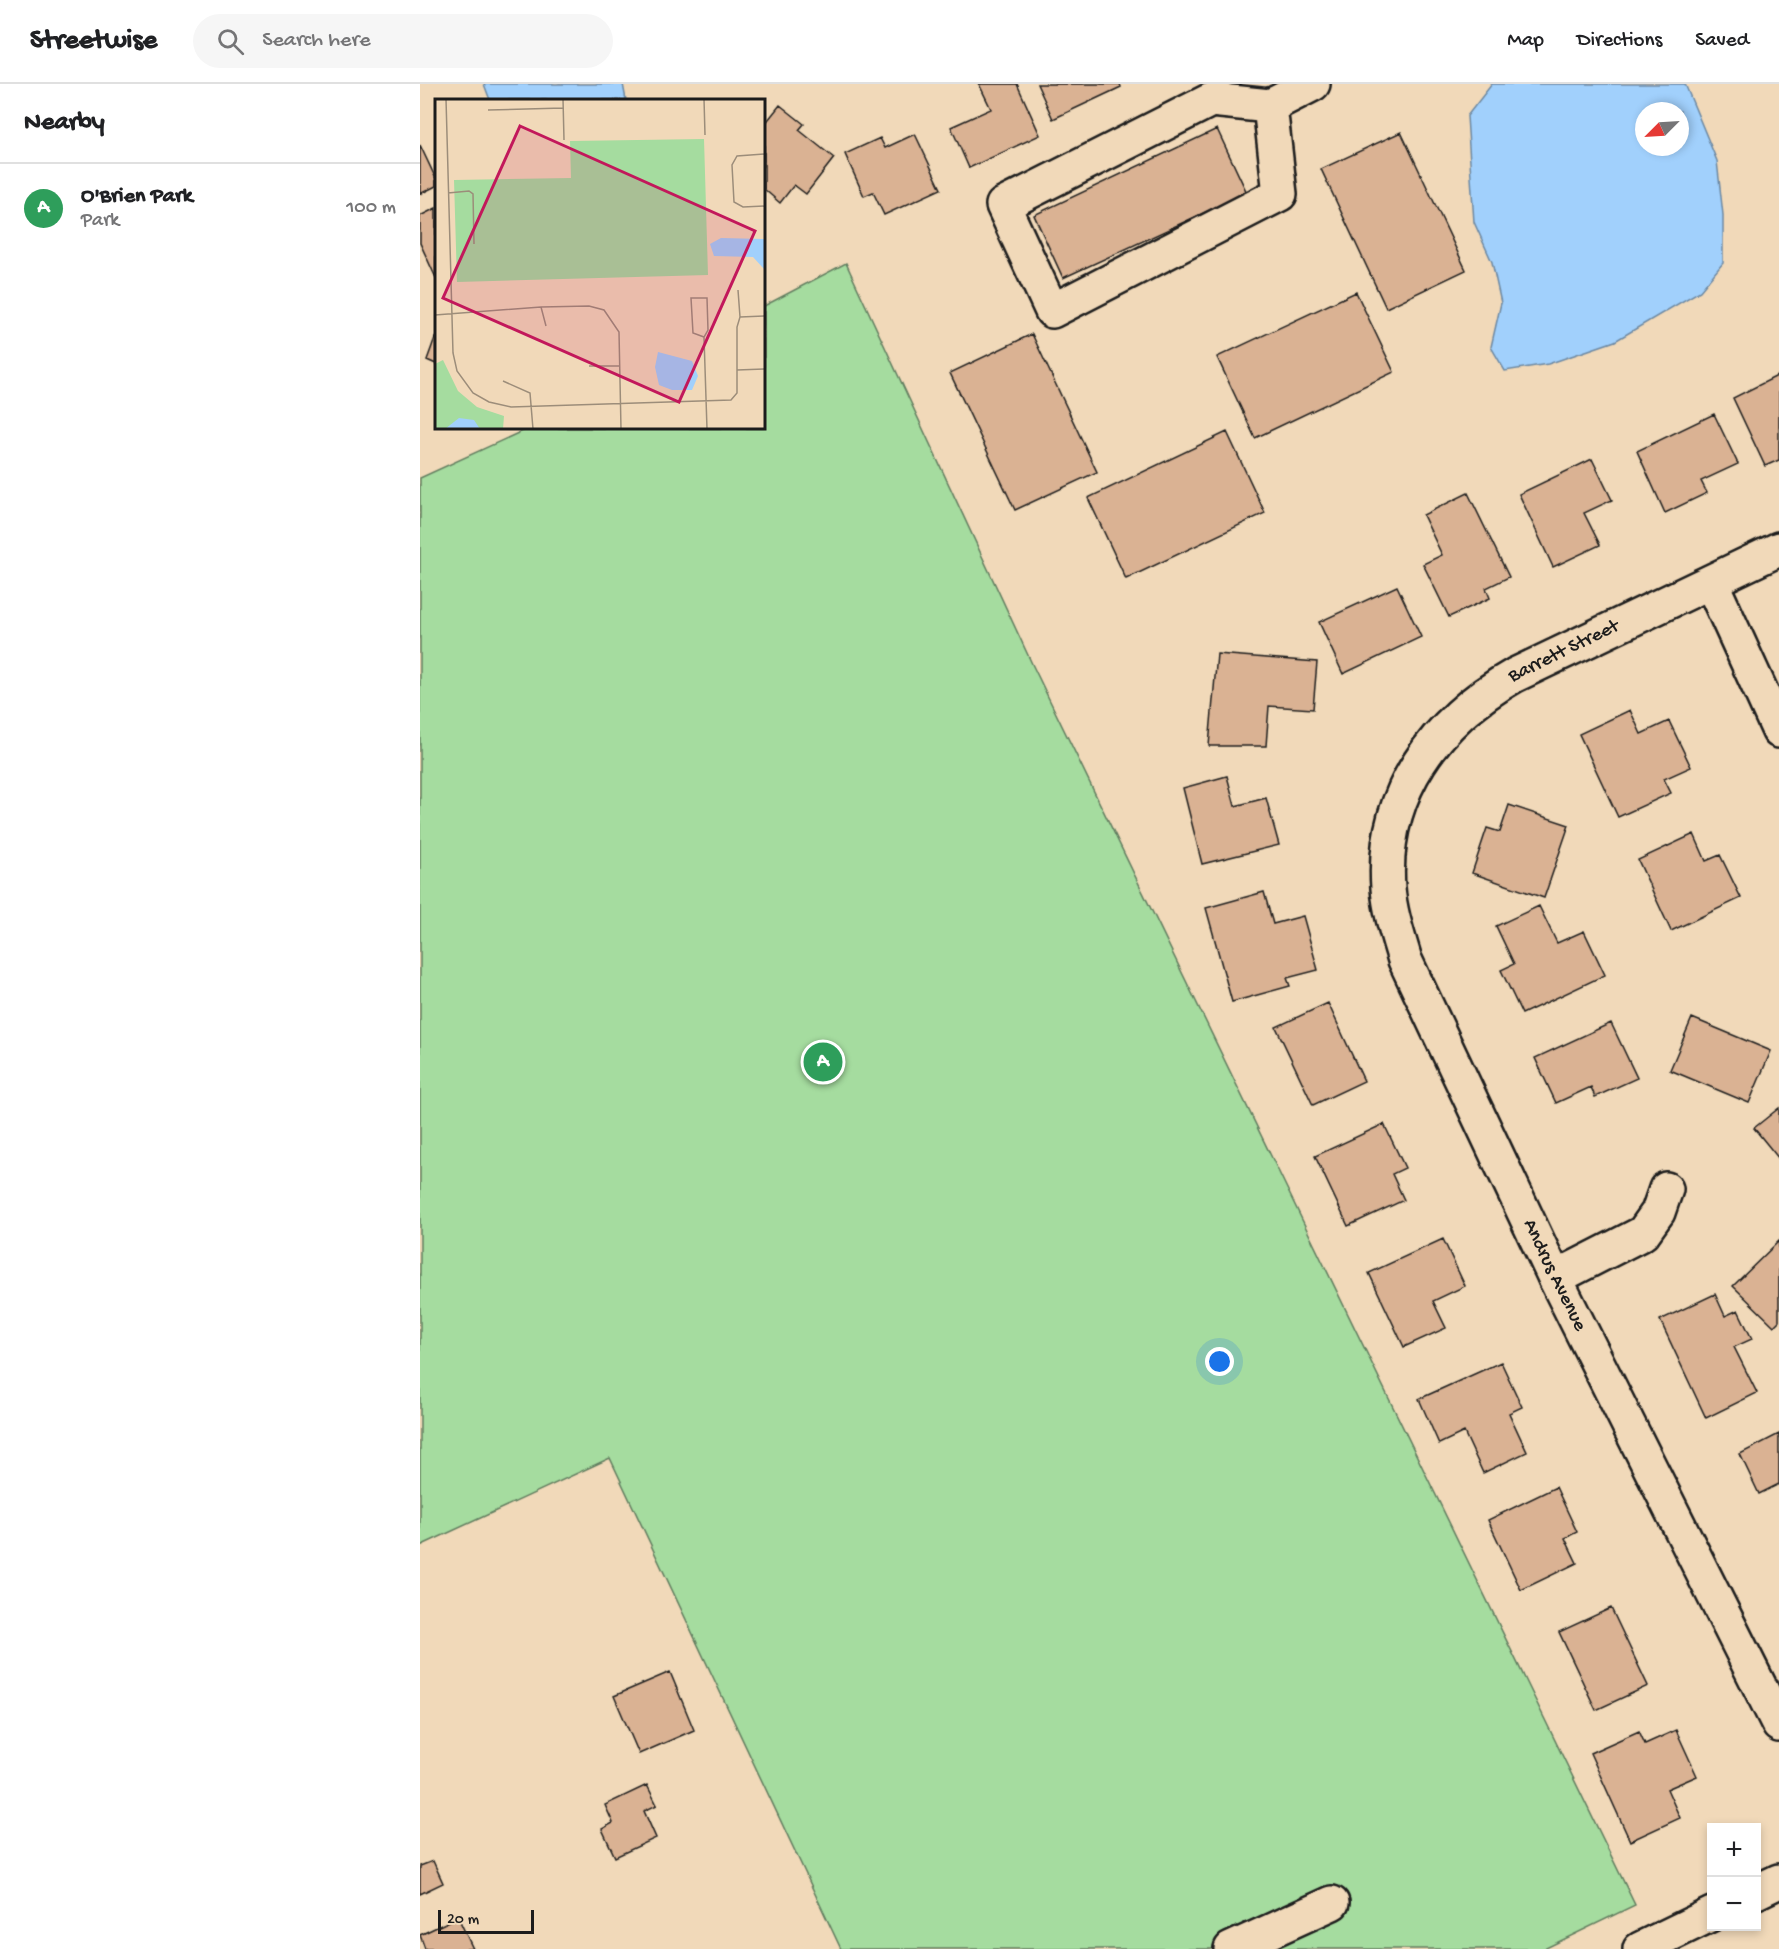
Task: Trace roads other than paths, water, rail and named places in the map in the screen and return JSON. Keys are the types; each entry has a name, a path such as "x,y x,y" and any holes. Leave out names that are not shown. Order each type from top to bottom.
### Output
{"street":[{"path":"1270,106 1280,194 1052,311 1003,205 1211,100 1270,106 1313,84"},
{"name":"Barrett Street","path":"1397,810 1411,775 1432,744 1468,705 1493,687 1779,549"},
{"path":"1711,582 1779,731"},
{"name":"Andrus Avenue","path":"1397,810 1388,848 1388,888 1394,926 1405,960 1555,1278 1779,1725"},
{"path":"1555,1278 1643,1233 1658,1212 1666,1189"},
{"path":"1761,1890 1779,1881"},
{"path":"1231,1949 1332,1903"},
{"path":"1640,1949 1707,1916"}],"water":[{"path":"484,84 623,84 626,99 490,99"},
{"path":"1492,84 1685,84 1717,161 1723,215 1723,263 1700,291 1615,341 1548,364 1505,371 1491,347 1501,303 1492,262 1474,222 1467,116"}],"place":[{"name":"O'Brien Park","path":"823,1062"}]}
